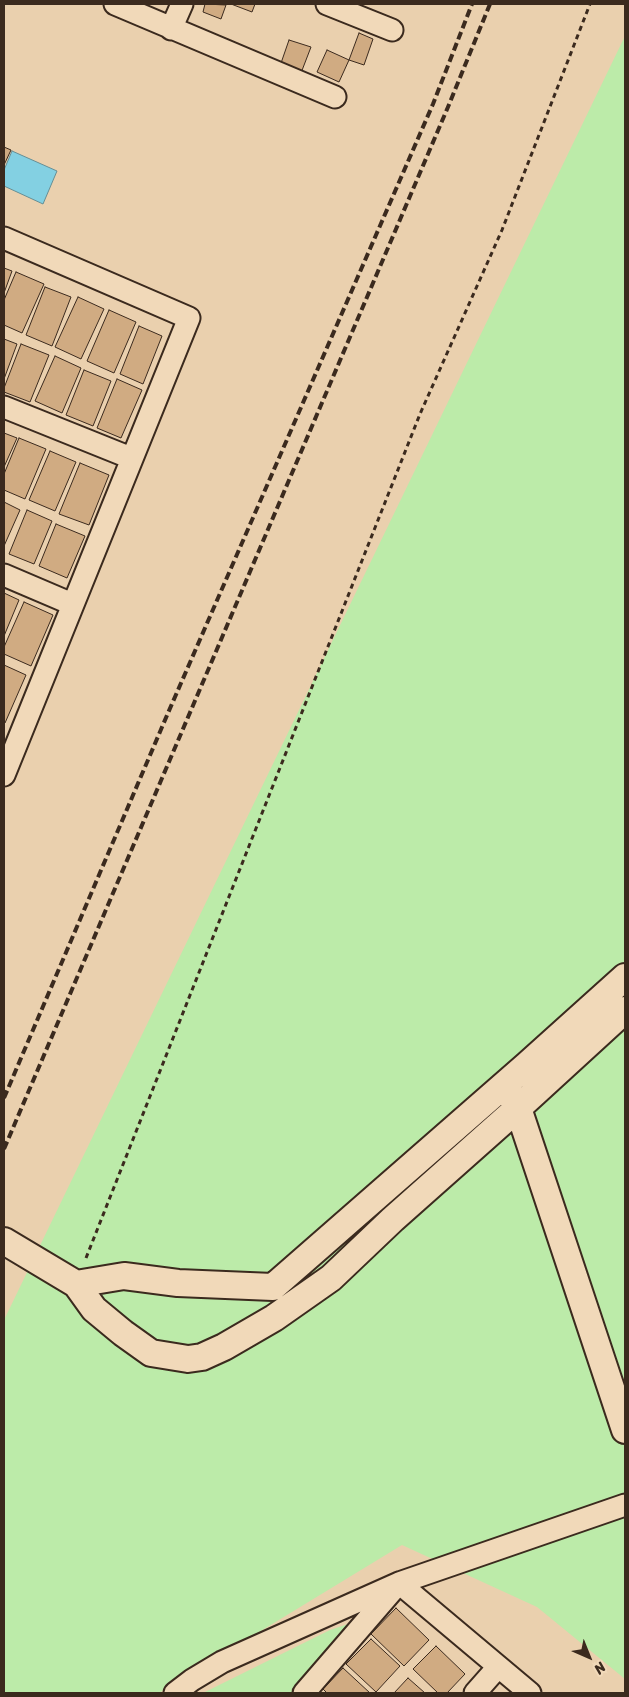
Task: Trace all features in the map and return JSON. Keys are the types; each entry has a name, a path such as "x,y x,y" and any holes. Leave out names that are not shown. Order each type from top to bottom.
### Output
{"street":[{"path":"115,4 335,97"},
{"path":"171,29 182,4"},
{"path":"327,4 392,30"},
{"path":"4,238 189,318 72,604 11,736 4,776"},
{"path":"4,407 131,458"},
{"path":"4,575 72,604"},
{"path":"76,1284 124,1276 178,1283 273,1286 505,1084 625,976"},
{"path":"4,1241 76,1284 94,1309 151,1353 173,1358 188,1359 202,1357 274,1318 331,1278 393,1219 625,1010"},
{"path":"505,1084 518,1108 625,1430"},
{"path":"273,1286 274,1318"},
{"path":"175,1693 222,1662 399,1583 625,1505"},
{"path":"399,1583 530,1693"},
{"path":"304,1693 399,1583"},
{"path":"475,1693 498,1667"}],"path":[{"path":"76,1284 420,414 502,230 590,4"}],"green space":[{"path":"625,36 625,1679 537,1607 402,1545 159,1693 4,1693 4,1320"},
{"path":"360,1620 294,1693 203,1693 330,1630"}],"water":[{"path":"12,151 57,171 43,204 4,186 4,170"}],"building":[{"path":"205,4 226,5 221,19 203,12"},
{"path":"231,4 255,4 252,12"},
{"path":"359,33 373,39 364,65 349,60"},
{"path":"289,40 311,47 301,73 280,66"},
{"path":"327,50 349,60 339,82 317,72"},
{"path":"4,147 11,150 4,165"},
{"path":"4,268 12,271 4,293"},
{"path":"16,272 44,284 22,333 4,325 4,300"},
{"path":"45,287 71,297 52,346 26,335"},
{"path":"78,297 104,309 81,359 55,347"},
{"path":"109,310 136,322 114,373 87,361"},
{"path":"139,326 162,336 143,384 120,374"},
{"path":"4,339 17,344 4,379"},
{"path":"21,344 49,355 30,402 4,392"},
{"path":"55,356 81,368 62,413 35,401"},
{"path":"84,370 111,381 93,426 66,415"},
{"path":"117,379 142,390 121,438 97,428"},
{"path":"4,433 17,438 4,467"},
{"path":"19,438 46,449 25,499 4,490 4,474"},
{"path":"50,451 76,462 55,511 29,500"},
{"path":"80,463 109,475 89,525 59,514"},
{"path":"4,502 20,510 4,546"},
{"path":"27,510 52,521 34,564 9,554"},
{"path":"56,524 85,536 67,578 39,566"},
{"path":"4,593 19,600 4,636"},
{"path":"24,602 53,615 31,666 4,654 4,647"},
{"path":"4,665 26,675 5,723 4,723"},
{"path":"396,1608 429,1640 404,1666 371,1634"},
{"path":"371,1639 400,1666 376,1692 346,1664"},
{"path":"436,1646 465,1674 447,1693 438,1693 413,1669"},
{"path":"343,1668 370,1693 327,1693 323,1689"},
{"path":"408,1678 425,1693 394,1693"}],"railway":[{"path":"4,1098 168,713 433,104 472,4"},
{"path":"4,1149 448,107 490,4"}]}
